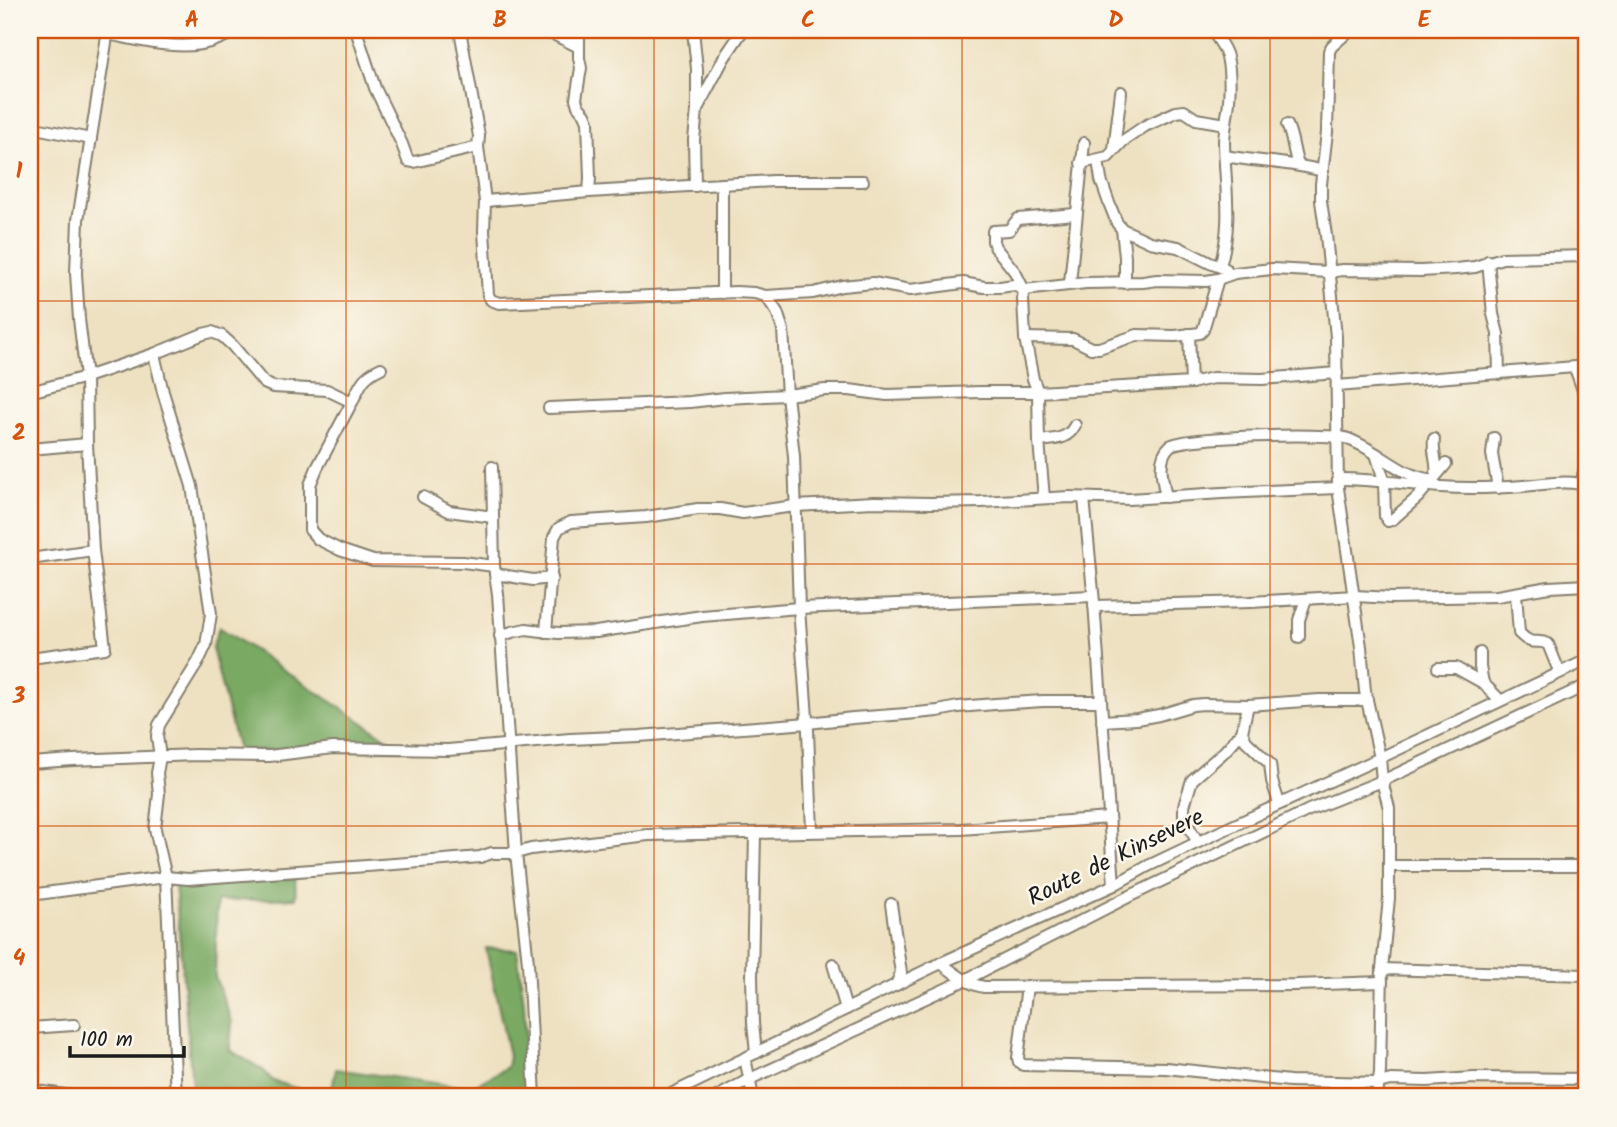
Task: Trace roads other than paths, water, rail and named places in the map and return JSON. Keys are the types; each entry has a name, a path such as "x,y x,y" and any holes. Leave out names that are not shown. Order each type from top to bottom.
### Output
{"street":[{"path":"30,657 105,648 93,551 86,377 76,273 78,220 108,32 178,45 202,44 237,30"},
{"path":"356,30 375,89 408,160 414,162 478,147"},
{"path":"460,30 479,136 485,201 488,295 495,302 736,292 766,296 813,293 873,282 910,290 963,283 992,287 1014,285 1024,290 1070,284 1125,283 1157,279 1206,281 1235,273 1290,269 1329,272 1456,269 1475,267 1502,258 1587,256"},
{"path":"545,30 579,47"},
{"path":"579,30 581,68 576,99 588,121 589,192"},
{"path":"692,30 697,69 695,186"},
{"path":"696,110 724,58 743,30"},
{"path":"1350,30 1329,51 1327,132 1321,201 1336,337 1338,484 1367,700 1389,808 1389,898 1382,970 1377,1097"},
{"path":"1214,33 1228,59 1228,113 1224,142 1228,220 1220,266"},
{"path":"1114,149 1121,92"},
{"path":"1080,163 1108,157 1114,149 1145,126 1176,112 1184,111 1196,119 1226,124"},
{"path":"1287,125 1298,165"},
{"path":"30,127 91,139"},
{"path":"1070,284 1084,144"},
{"path":"1225,156 1298,165 1323,171"},
{"path":"1098,160 1101,180 1117,223 1122,229 1150,242 1178,247 1235,273"},
{"path":"485,201 773,181 863,181"},
{"path":"722,184 722,293"},
{"path":"1044,498 1038,392 1025,338 1024,290 1015,272 995,247 993,231 1009,230 1018,219 1076,214"},
{"path":"1122,229 1125,283"},
{"path":"1488,261 1493,314 1498,334 1499,374"},
{"path":"1025,338 1073,339 1091,348 1099,348 1137,335 1175,336 1200,333 1218,279"},
{"path":"766,296 777,312 783,330 794,456 799,608 808,723 812,831"},
{"path":"30,392 86,377 212,332 232,345 264,383 273,387 327,390 352,402"},
{"path":"1189,334 1191,383"},
{"path":"154,354 192,486 211,614 206,645 159,725 157,736 160,757 155,829 166,877 176,1097"},
{"path":"1337,386 1587,366"},
{"path":"381,368 363,380 317,468 310,485 310,530 318,539 340,550 373,561 463,562 533,580 552,578"},
{"path":"1575,368 1587,401"},
{"path":"549,408 690,402 825,390 887,395 980,391 1038,392 1191,383 1213,377 1262,379 1337,373"},
{"path":"1039,441 1061,439 1072,432 1075,425"},
{"path":"1166,497 1162,476 1164,455 1172,444 1200,439 1337,436 1360,443 1412,475 1469,488 1584,485 1587,466"},
{"path":"1494,438 1492,454 1498,488"},
{"path":"1431,480 1437,467 1433,451 1434,439"},
{"path":"30,449 87,444"},
{"path":"1376,454 1384,480 1385,516 1388,521 1413,502 1446,464"},
{"path":"492,467 495,570 516,853 528,962 535,1097"},
{"path":"546,632 554,537 559,528 571,522 646,517 698,509 743,513 795,506 874,502 1129,499 1384,480 1431,480"},
{"path":"423,497 449,511 493,517"},
{"path":"1084,498 1114,885"},
{"path":"30,559 93,551"},
{"path":"500,636 519,630 574,634 596,632 702,616 799,608 1355,596 1487,597 1549,587 1587,585"},
{"path":"1516,594 1520,633 1530,642 1548,644 1561,671"},
{"path":"1299,637 1299,621 1306,599"},
{"path":"1480,653 1483,683"},
{"name":"Route de Kinsevere","path":"665,1097 941,963 1114,885 1198,842 1587,660"},
{"path":"1438,668 1456,668 1483,683 1500,700"},
{"path":"717,1097 750,1079 965,980 1128,897 1309,810 1382,781 1587,685"},
{"path":"1102,721 1137,719 1203,704 1367,700"},
{"path":"30,763 195,755 269,756 333,748 449,750 808,723 983,705 1101,701"},
{"path":"1198,842 1184,815 1192,780 1242,732 1248,705"},
{"path":"1242,732 1246,741 1270,764 1276,796 1279,803 1282,803"},
{"path":"30,895 166,877 188,879 300,872 468,858 648,835 971,828 1110,818"},
{"path":"753,1097 750,1079 755,834"},
{"path":"1389,866 1587,866"},
{"path":"891,904 901,973 896,985"},
{"path":"941,963 974,985 984,986 1382,982"},
{"path":"833,964 846,1009"},
{"path":"1382,970 1587,975"},
{"path":"1027,986 1018,1058 1023,1065 1166,1068 1290,1081 1378,1083 1391,1080 1474,1078 1587,1079"},
{"path":"30,1028 74,1025"},
{"path":"30,1090 79,1097"}]}
